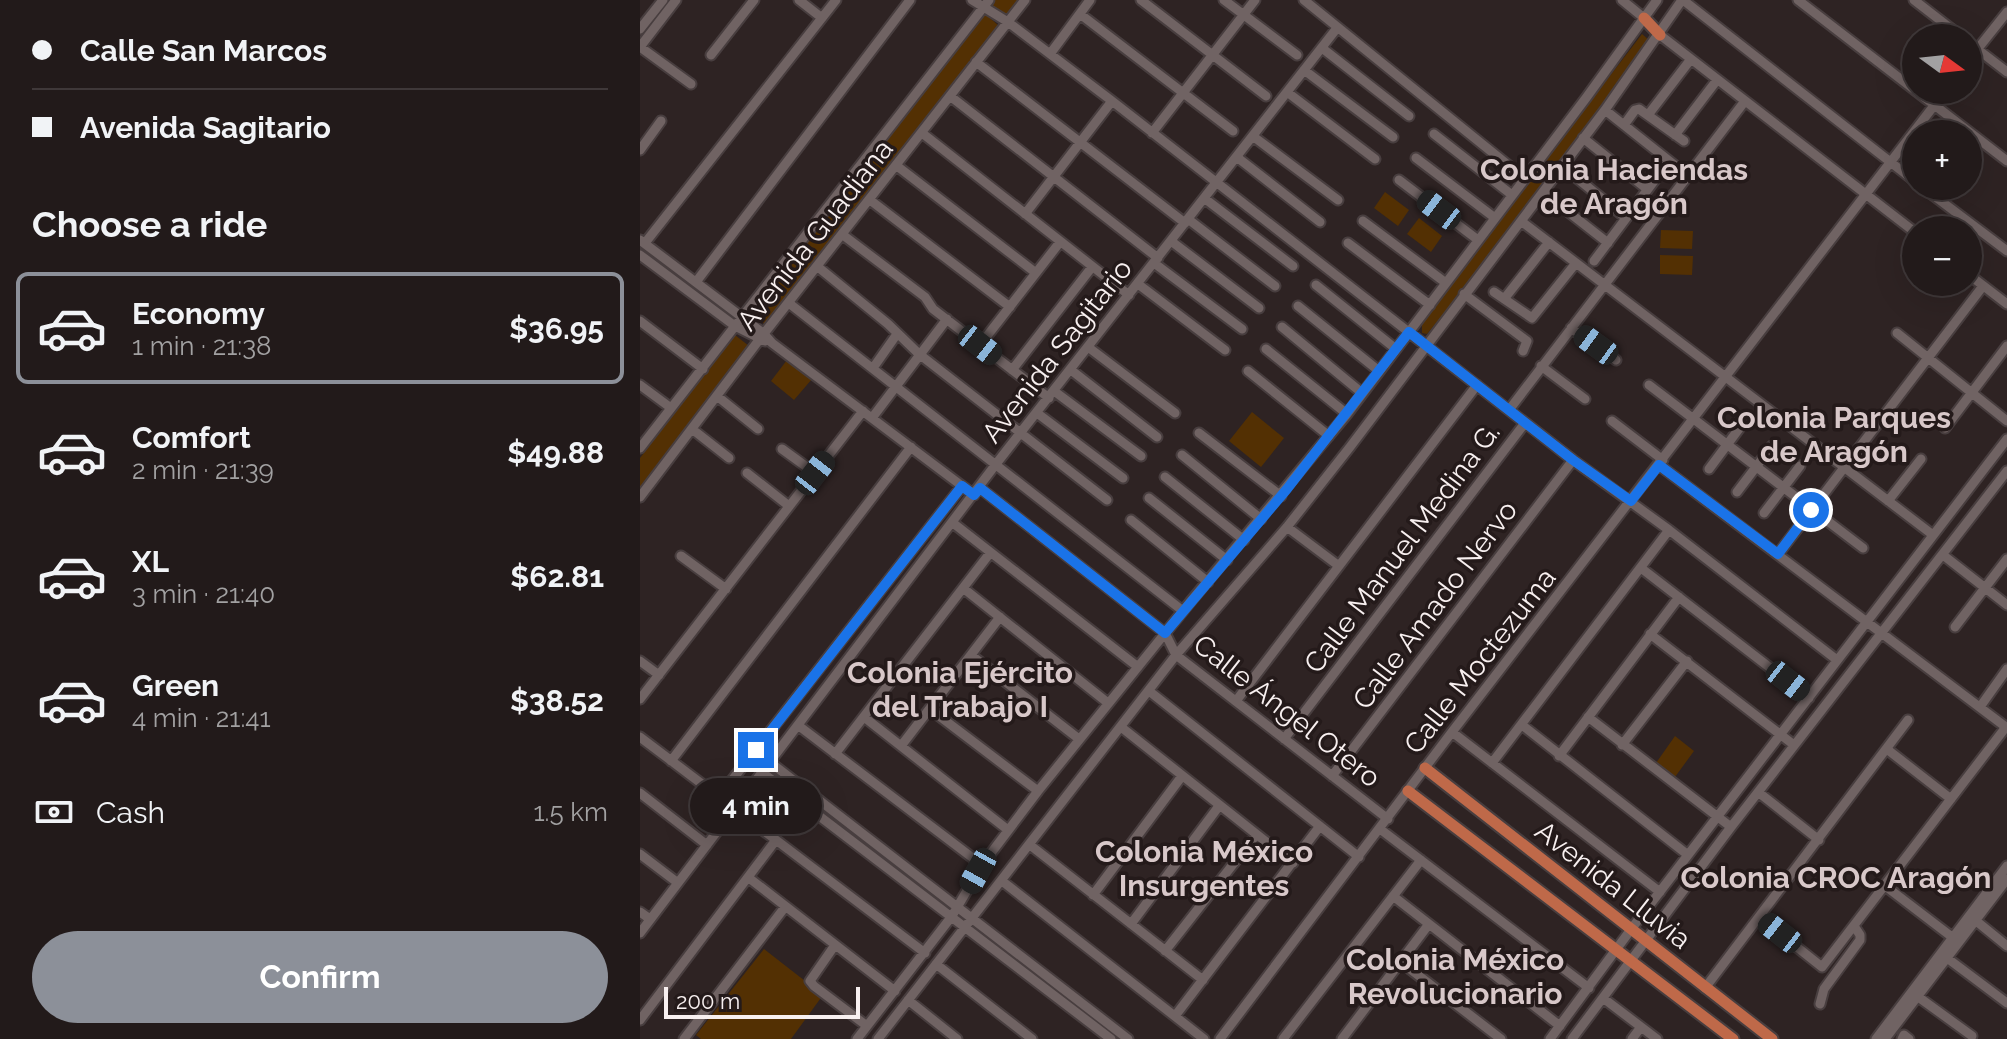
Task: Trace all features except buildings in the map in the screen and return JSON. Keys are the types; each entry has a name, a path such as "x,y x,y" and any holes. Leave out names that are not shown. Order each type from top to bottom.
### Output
{"main road":[{"path":"1644,18 1660,35"},
{"name":"Avenida Lluvia","path":"1425,768 1772,1039"},
{"path":"1408,791 1733,1039"}],"street":[{"path":"640,29 663,0"},
{"path":"676,0 640,47 691,84"},
{"path":"711,55 754,0"},
{"path":"799,0 822,18"},
{"path":"738,322 696,282 642,242 836,0"},
{"path":"696,282 910,0"},
{"path":"972,0 986,4 1525,423 1837,660"},
{"name":"Avenida Guadiana","path":"640,497 1025,0"},
{"path":"1050,54 1090,0"},
{"path":"1141,0 1266,96"},
{"path":"1224,0 1297,55"},
{"path":"1152,133 1255,0"},
{"path":"1304,0 1524,178"},
{"path":"1622,0 1644,18"},
{"path":"857,1039 955,912 982,865 1038,791 1347,414 1657,0"},
{"path":"879,1039 1176,655 1287,527 1605,110 1683,0 1902,171"},
{"path":"1798,0 2007,161"},
{"path":"1914,0 1945,24"},
{"name":"Avenida Guadiana","path":"640,448 986,4"},
{"path":"1982,43 2007,12"},
{"path":"1080,14 1233,131"},
{"name":"Avenida Sagitario","path":"640,933 996,464 1337,28"},
{"path":"1660,35 1902,222"},
{"path":"1322,48 1409,116"},
{"path":"1982,53 2007,72"},
{"path":"1648,115 1691,59"},
{"path":"976,62 1275,286"},
{"path":"1304,70 1393,137"},
{"path":"1624,125 1638,109 1679,138 1717,80"},
{"path":"1287,92 1375,159"},
{"path":"950,96 1242,329"},
{"path":"1025,214 1112,101"},
{"path":"1509,410 1745,101"},
{"name":"Calle Moctezuma","path":"1220,1039 1934,106"},
{"path":"1605,110 1687,175"},
{"path":"640,150 661,121"},
{"path":"922,133 1129,295"},
{"path":"1434,134 1512,195"},
{"path":"1254,137 1338,200"},
{"path":"1583,138 1647,189"},
{"path":"1238,158 1320,222"},
{"path":"1416,158 1495,218"},
{"path":"1594,261 1669,161"},
{"path":"897,166 1036,273"},
{"path":"1562,166 1626,218"},
{"path":"1399,180 1478,240"},
{"path":"1543,192 1608,243"},
{"path":"1204,198 1293,266"},
{"path":"870,200 1010,307"},
{"path":"1940,200 2007,251"},
{"path":"1363,221 1446,283"},
{"path":"1521,221 1933,535"},
{"path":"843,235 925,297 933,309 1012,370 1141,456"},
{"path":"1171,241 1259,308"},
{"path":"980,345 1060,242"},
{"path":"1504,299 1549,242"},
{"path":"1348,243 1430,305"},
{"path":"640,255 772,343 1165,633"},
{"path":"1494,292 1532,318 1576,263"},
{"path":"818,267 888,324 919,354 1107,500"},
{"path":"1012,370 1092,267"},
{"path":"1138,284 1225,350"},
{"path":"1316,285 1396,349"},
{"path":"1778,554 1983,286 2007,304"},
{"path":"1464,294 1526,340 1528,343 1523,351"},
{"path":"790,304 1183,611"},
{"path":"1298,306 1379,371"},
{"path":"872,418 947,319"},
{"path":"640,321 703,369"},
{"path":"1282,327 1362,393"},
{"path":"1571,328 1616,360"},
{"path":"1897,333 2007,421"},
{"path":"873,368 897,334"},
{"path":"1945,428 2007,346"},
{"path":"1088,347 1175,413"},
{"path":"1266,349 1347,414"},
{"path":"1541,366 1585,399"},
{"path":"1071,370 1157,437"},
{"path":"1248,371 1329,436"},
{"path":"640,385 671,408"},
{"path":"1236,701 1477,385"},
{"path":"1649,385 1863,548"},
{"path":"717,396 758,429"},
{"path":"640,699 863,411"},
{"path":"1037,413 1123,478"},
{"path":"1612,421 1778,554 2006,728 1822,967 1822,973 1830,980"},
{"name":"Calle Manuel Medina G.","path":"1284,739 1525,423"},
{"path":"1709,469 1741,426"},
{"path":"692,429 729,458"},
{"path":"1199,433 1281,496"},
{"path":"1550,1039 2007,439"},
{"path":"1737,492 1772,446"},
{"path":"671,761 911,447"},
{"path":"782,449 815,473"},
{"path":"1182,455 1261,519"},
{"path":"1888,501 1921,459"},
{"name":"Calle Amado Nervo","path":"1332,776 1573,460"},
{"path":"1764,513 1800,466"},
{"path":"747,473 789,506"},
{"path":"1165,477 1244,540"},
{"path":"1572,1039 1794,745 2005,478"},
{"path":"718,798 962,486"},
{"path":"1149,498 1227,560"},
{"path":"1131,520 1208,582"},
{"path":"953,523 1138,667"},
{"path":"1287,527 1339,566"},
{"path":"1492,763 1669,530"},
{"path":"835,754 990,553"},
{"path":"1943,555 2007,605"},
{"path":"681,556 726,589"},
{"path":"1955,627 2007,559"},
{"path":"1641,568 1809,698"},
{"path":"963,588 1108,703"},
{"path":"1559,756 1679,597"},
{"path":"901,746 1000,617"},
{"name":"Calle Ángel Otero","path":"1165,633 1176,655 1388,819"},
{"path":"1650,634 1794,745"},
{"path":"971,655 1079,739"},
{"path":"640,661 659,675"},
{"path":"1622,745 1687,661"},
{"path":"1980,707 2007,669"},
{"path":"1149,691 1359,857"},
{"path":"930,709 1038,791"},
{"path":"864,717 1008,830"},
{"path":"1588,717 1731,827"},
{"path":"1705,988 1908,720"},
{"path":"1522,725 1688,855"},
{"path":"799,726 982,865"},
{"path":"1121,727 1293,863"},
{"path":"1452,732 1660,892"},
{"path":"640,737 925,953"},
{"path":"1888,750 1951,799"},
{"path":"771,763 955,912"},
{"path":"763,773 1128,1039"},
{"path":"1093,895 1182,776"},
{"path":"1758,792 1819,840"},
{"path":"640,793 707,845"},
{"path":"1131,924 1219,806"},
{"path":"1175,1016 1320,826"},
{"path":"1380,829 1589,988"},
{"path":"1165,951 1256,835"},
{"path":"640,1020 776,840"},
{"path":"1030,845 1203,980"},
{"path":"640,854 678,883"},
{"path":"1283,1039 1421,860"},
{"path":"1885,1039 2004,881 2007,866"},
{"path":"749,878 895,991"},
{"path":"1002,881 1204,1039"},
{"path":"1876,1039 1952,937 2004,881"},
{"path":"1884,885 1952,937"},
{"path":"1393,896 1560,1026"},
{"path":"684,1039 785,907"},
{"path":"640,912 650,919"},
{"path":"1759,917 1822,967"},
{"path":"1975,920 2007,946"},
{"path":"970,923 1111,1039"},
{"path":"1359,1039 1345,1035 1429,924"},
{"path":"1820,1004 1830,980 1860,940 1854,926"},
{"path":"835,945 810,981 867,1026"},
{"path":"1947,958 2007,1003"},
{"path":"1401,962 1501,1039"},
{"path":"936,964 1032,1039"},
{"path":"1917,996 1972,1036"},
{"path":"1603,998 1657,1039"},
{"path":"908,1000 957,1039"},
{"path":"1632,1039 1641,1027"}],"shaded area":[{"path":"995,0 1020,0 1007,16 992,5"},
{"path":"983,12 999,26 766,325 750,313"},
{"path":"1642,34 1650,41 1447,310 1427,334 1422,333 1422,325 1439,299"},
{"path":"1385,192 1409,210 1398,226 1374,208"},
{"path":"1419,218 1442,236 1431,252 1407,234"},
{"path":"1661,230 1693,231 1692,249 1660,248"},
{"path":"1660,255 1693,256 1692,275 1660,274"},
{"path":"735,335 749,346 640,487 640,458"},
{"path":"787,360 812,379 794,400 771,381"},
{"path":"1252,412 1284,438 1261,467 1229,441"},
{"path":"1675,736 1694,751 1675,777 1656,763"},
{"path":"764,949 823,995 791,1039 701,1039 696,1035"}],"district":[{"name":"Colonia Haciendas de Aragón","path":"1614,186"},
{"name":"Colonia Parques de Aragón","path":"1834,434"},
{"name":"Colonia Ejército del Trabajo I","path":"960,689"},
{"name":"Colonia México Insurgentes","path":"1204,868"},
{"name":"Colonia CROC Aragón","path":"1836,877"},
{"name":"Colonia México Revolucionario","path":"1455,976"}],"route":[{"path":"756,750 962,486 974,495 980,488 1165,633 1287,489 1409,332 1573,460 1631,501 1659,465 1778,554 1811,510"}]}
